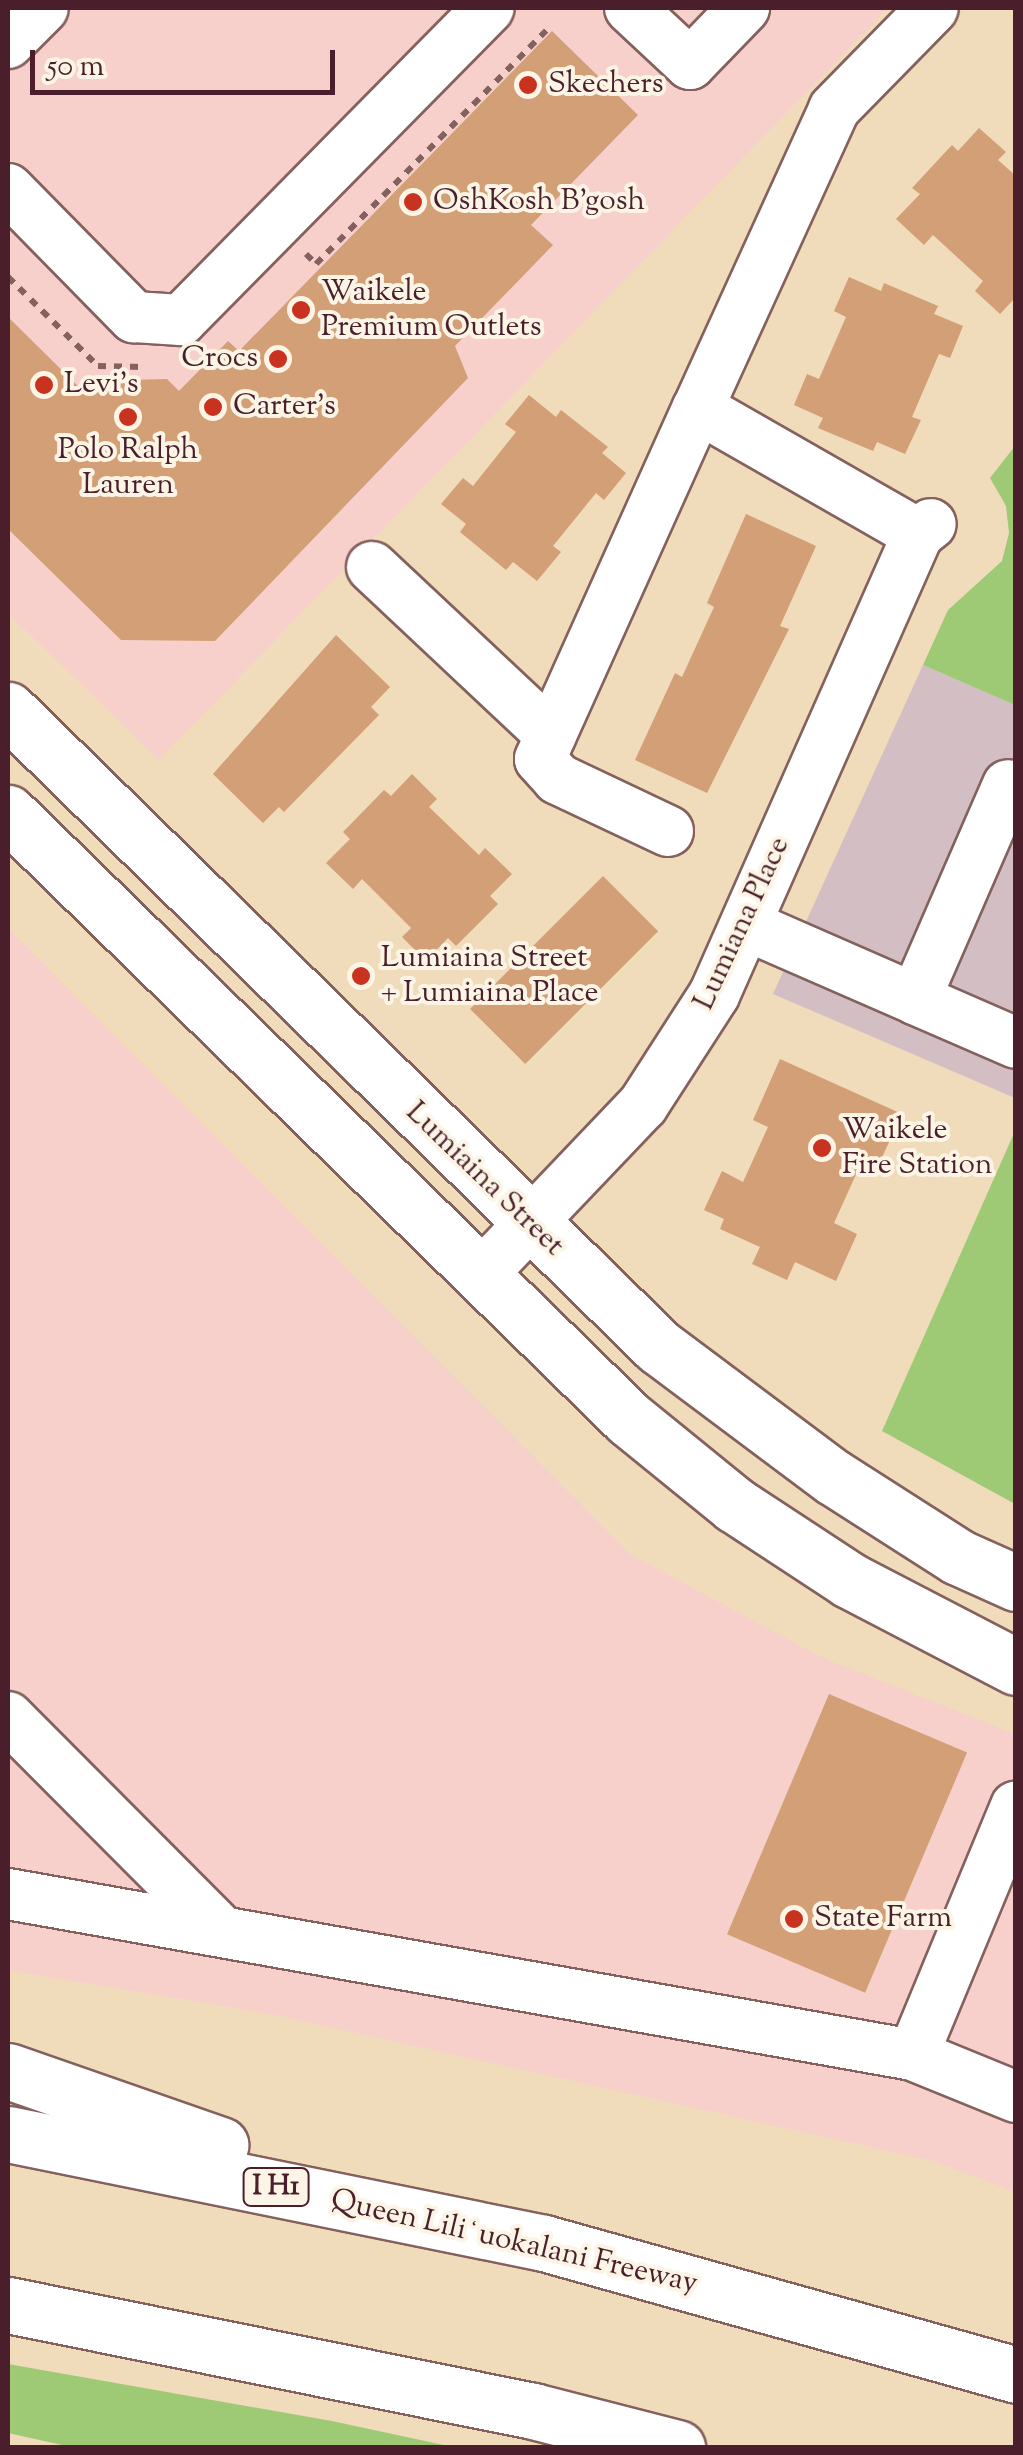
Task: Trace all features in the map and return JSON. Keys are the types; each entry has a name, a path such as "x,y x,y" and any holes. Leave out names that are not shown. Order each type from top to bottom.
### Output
{"main road":[{"name":"Lumiaina Street","path":"8,710 530,1228 659,1347 741,1412 958,1558 1016,1583"},
{"path":"8,813 629,1420 736,1504 849,1580 1016,1667"},
{"path":"8,2072 217,2144 544,2243"},
{"name":"Queen Liliʻuokalani Freeway","path":"8,2134 544,2243 1016,2375"},
{"path":"8,2305 187,2340 677,2448"},
{"path":"8,2320 187,2340"}],"street":[{"path":"8,44 43,8"},
{"path":"8,189 134,317 181,320 489,8"},
{"path":"630,8 690,64 744,8"},
{"path":"668,831 558,779 540,759 834,109 933,8"},
{"name":"Lumiana Place","path":"480,1276 530,1228 662,1079 714,995 925,529 698,408"},
{"path":"372,567 551,736"},
{"path":"915,999 1008,785"},
{"path":"746,925 1016,1043"},
{"path":"8,1717 218,1928"},
{"path":"913,2055 1016,1806"},
{"path":"8,1894 218,1928 913,2055 1016,2098"}],"shaded area":[{"name":"Waikele Premium Outlets","path":"8,8 888,8 159,760 8,613"},
{"path":"923,665 1015,705 1015,1098 773,994"},
{"path":"8,928 631,1555 821,1657 1015,1734 1015,2192 934,2161 266,2013 8,1970"}],"green space":[{"path":"1015,446 1015,705 923,665 948,610 1002,561 1009,533 1006,506 990,478"},
{"path":"1015,1131 1016,1504 882,1431"},
{"path":"8,2364 332,2421 453,2447 71,2447 8,2433"}],"building":[{"path":"552,31 638,115 531,225 553,245 455,346 468,378 215,641 121,640 8,529 8,317 82,390 92,381 167,379 179,391 228,341 239,351"},
{"path":"979,128 1006,152 998,160 1016,176 1016,297 1000,314 975,291 983,281 933,235 924,245 896,219 920,194 912,188 952,145 958,151"},
{"path":"849,277 881,291 884,283 938,306 934,314 963,326 950,358 939,354 912,417 921,420 905,454 877,442 873,451 818,428 823,418 794,405 807,374 819,379 846,317 834,311"},
{"path":"529,395 556,417 561,410 608,447 602,453 626,473 604,500 596,493 553,546 561,552 537,581 513,562 506,570 460,532 466,524 441,504 463,478 473,486 516,432 505,424"},
{"path":"746,514 816,546 780,626 789,629 707,793 635,760 675,673 682,677 714,607 707,603"},
{"path":"336,635 390,687 371,707 379,715 284,812 279,807 263,823 213,774"},
{"path":"412,774 437,799 429,807 479,855 485,848 512,874 490,896 498,904 456,946 448,938 426,961 402,937 411,928 362,879 353,889 326,863 350,839 343,832 384,790 391,796"},
{"path":"603,876 658,931 525,1064 470,1009"},
{"name":"Waikele Fire Station","path":"780,1059 902,1114 873,1177 858,1170 834,1223 857,1234 836,1281 795,1262 787,1280 752,1264 760,1247 720,1229 724,1219 704,1210 722,1171 743,1182 768,1127 753,1120"},
{"path":"829,1694 967,1753 865,1993 727,1934"}],"place":[{"name":"Skechers","path":"528,85"},
{"name":"OshKosh B'gosh","path":"413,202"},
{"name":"Waikele Premium Outlets","path":"301,310"},
{"name":"Crocs","path":"278,359"},
{"name":"Levi's","path":"44,385"},
{"name":"Carter's","path":"213,407"},
{"name":"Polo Ralph Lauren","path":"128,417"},
{"name":"Lumiaina Street + Lumiaina Place","path":"361,976"},
{"name":"Waikele Fire Station","path":"822,1148"},
{"name":"State Farm","path":"794,1919"}]}
